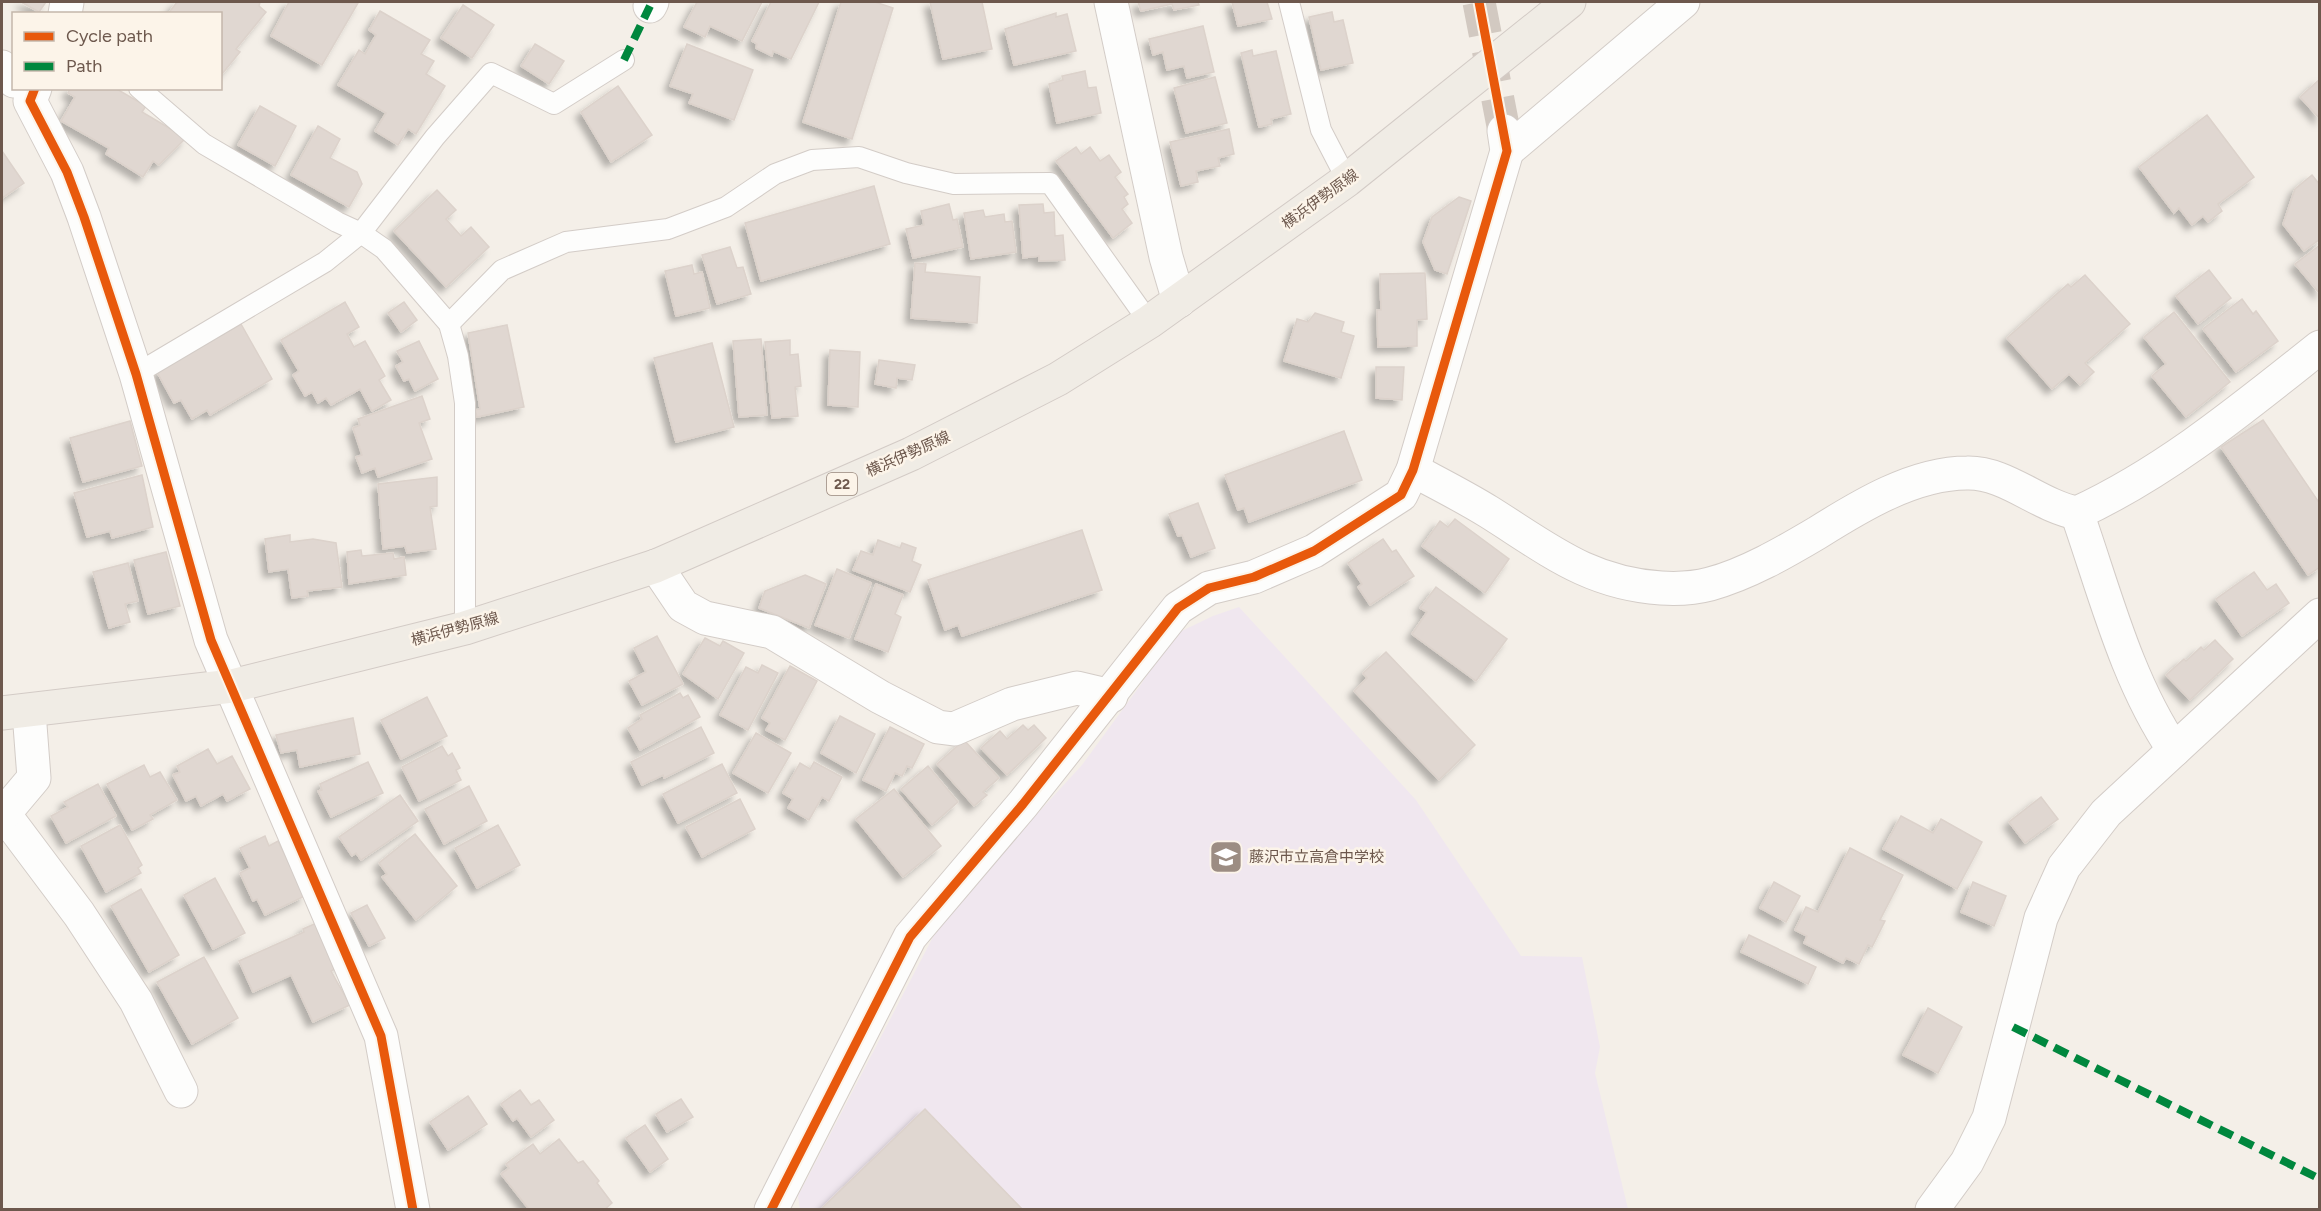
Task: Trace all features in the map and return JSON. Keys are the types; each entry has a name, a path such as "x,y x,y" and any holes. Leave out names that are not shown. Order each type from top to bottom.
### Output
{"main road":[{"name":"横浜伊勢原線","path":"15,712 232,686 465,628 656,566 911,454 984,419 1058,379 1149,322 1347,180 1569,2"}],"street":[{"path":"1111,2 1166,257 1179,301"},
{"path":"770,1209 910,937 1111,696 1178,608 1209,588 1254,577 1314,551 1401,495 1413,470 1505,141 1683,2"},
{"path":"25,90 67,172 136,374 211,640 381,1036 413,1209"},
{"path":"1413,470 1480,506 1564,561 1599,577 1633,586 1674,588 1710,584 1797,545 1872,501 1945,473 1971,472 2000,480 2046,504 2077,513 2168,462 2228,420 2319,347"},
{"path":"2077,513 2134,676 2149,711 2174,750"},
{"path":"656,566 683,606 705,618 772,632 880,697 938,727 954,729 1012,704 1077,688 1111,696"},
{"path":"1932,1209 1967,1162 1989,1118 2042,918 2064,867 2106,813 2319,615"},
{"path":"15,712 34,778 3,815 79,914 136,1001 181,1091"}],"lane":[{"path":"1289,2 1321,130 1347,180"},
{"path":"136,374 325,262 361,233 435,137 491,73 554,104 624,60"},
{"path":"141,90 204,144 337,222 361,233 384,249 449,324 458,356 465,403 465,628"},
{"path":"449,324 502,270 566,242 668,229 726,207 775,174 802,163 812,160 859,157 906,173 954,184 1050,183 1149,322"}],"shaded area":[{"name":"藤沢市立高倉中学校","path":"1239,607 1416,800 1521,956 1582,957 1600,1047 1595,1073 1628,1209 800,1210 798,1196 945,914 1082,765 1142,683 1167,638 1213,616"}],"building":[{"path":"21,2 46,2 39,12"},
{"path":"177,2 260,2 259,6 266,12 236,49 240,52 222,74 222,12 170,12"},
{"path":"289,2 358,3 322,65 271,36"},
{"path":"697,2 762,2 742,41 710,26 705,37 684,27"},
{"path":"771,2 819,2 791,59 773,51 772,56 756,48 757,44 752,41"},
{"path":"841,2 875,2 893,8 852,139 803,122"},
{"path":"930,2 982,2 992,49 943,59"},
{"path":"1138,2 1198,2 1199,5 1174,10 1172,4 1141,11"},
{"path":"1232,2 1267,2 1272,19 1238,26"},
{"path":"463,5 494,25 472,58 441,38"},
{"path":"380,11 430,40 421,54 434,61 426,74 445,86 416,134 408,129 398,145 375,131 386,113 338,85 359,50 365,54 376,35 369,30"},
{"path":"1332,12 1334,22 1343,20 1353,63 1321,70 1309,17"},
{"path":"1056,13 1056,17 1067,14 1076,51 1014,65 1005,29"},
{"path":"1203,26 1214,72 1187,78 1184,66 1167,70 1163,52 1153,55 1149,39"},
{"path":"535,44 564,61 549,84 521,66"},
{"path":"687,44 753,70 734,120 689,103 693,94 670,86"},
{"path":"1252,50 1253,56 1276,51 1291,114 1271,119 1272,124 1259,127 1241,53"},
{"path":"1085,71 1088,88 1096,87 1101,113 1057,123 1049,84 1063,80 1062,76"},
{"path":"1215,77 1227,123 1186,133 1174,88"},
{"path":"2320,79 2320,119 2300,97"},
{"path":"618,86 652,135 611,162 581,112"},
{"path":"69,90 118,90 146,106 142,112 186,138 159,165 153,161 143,177 106,154 109,148 61,121 75,97 68,93"},
{"path":"260,106 296,126 275,166 238,145"},
{"path":"2207,115 2254,177 2218,204 2222,211 2208,222 2203,216 2192,225 2179,208 2174,213 2139,167"},
{"path":"318,126 340,139 330,158 357,172 362,184 349,207 291,175"},
{"path":"1229,129 1234,154 1218,158 1220,166 1196,171 1198,182 1181,186 1170,142"},
{"path":"1076,147 1081,154 1090,147 1100,161 1109,155 1121,172 1115,177 1128,194 1124,197 1128,204 1122,209 1132,223 1113,238 1056,161"},
{"path":"2,151 24,183 2,198"},
{"path":"2312,175 2320,185 2320,239 2304,251 2283,224 2295,189"},
{"path":"874,186 890,244 761,281 745,223"},
{"path":"437,190 456,210 446,219 461,236 471,227 489,247 446,287 394,231"},
{"path":"1459,197 1471,201 1447,274 1435,270 1423,242 1432,217"},
{"path":"949,204 953,220 957,219 963,247 913,258 906,229 924,225 921,211"},
{"path":"1043,204 1044,213 1054,212 1055,236 1063,235 1065,260 1039,261 1039,256 1023,258 1019,205"},
{"path":"983,210 985,217 1004,214 1005,222 1012,221 1016,252 971,259 964,213"},
{"path":"2320,245 2320,294 2295,264"},
{"path":"730,247 737,268 743,267 751,294 717,304 702,255"},
{"path":"915,263 926,264 925,272 980,277 977,323 911,318"},
{"path":"692,265 694,274 702,272 710,308 676,316 665,271"},
{"path":"2209,270 2231,298 2198,324 2176,296"},
{"path":"1425,273 1427,319 1417,320 1417,346 1378,347 1377,310 1381,310 1380,274"},
{"path":"2085,275 2130,324 2085,363 2094,372 2080,385 2069,374 2052,389 2007,338 2068,284 2071,287"},
{"path":"2242,299 2253,314 2256,311 2278,341 2236,372 2203,329"},
{"path":"345,302 359,327 347,334 354,347 365,341 385,376 379,380 391,400 372,411 360,389 331,405 326,398 318,403 312,392 305,396 293,375 299,371 281,340"},
{"path":"404,302 417,320 401,332 388,313"},
{"path":"2174,312 2230,382 2186,417 2152,376 2166,364 2144,337"},
{"path":"1315,313 1344,322 1341,332 1354,336 1341,378 1284,361 1297,319 1308,322"},
{"path":"241,324 272,379 210,415 207,410 192,419 181,400 174,403 157,372"},
{"path":"507,325 524,407 477,417 475,410 480,409 468,333"},
{"path":"761,339 767,415 739,417 733,341"},
{"path":"790,340 790,355 798,354 801,386 795,387 798,416 772,418 765,342"},
{"path":"419,341 438,379 415,391 409,379 404,381 396,366 403,362 397,351"},
{"path":"712,343 734,427 676,442 654,358"},
{"path":"830,350 860,352 858,407 828,405"},
{"path":"879,360 915,365 912,380 897,378 896,388 875,384"},
{"path":"1376,367 1404,367 1402,400 1376,398"},
{"path":"422,396 430,419 419,423 432,459 378,477 375,468 362,473 356,457 362,455 353,428 360,425 358,419"},
{"path":"2263,420 2320,504 2320,567 2308,575 2221,447"},
{"path":"130,421 142,466 83,482 70,438"},
{"path":"1344,431 1362,480 1249,522 1244,508 1238,510 1225,475"},
{"path":"142,475 153,527 112,538 110,531 87,537 74,493"},
{"path":"437,477 437,506 430,507 436,549 407,553 405,546 383,549 378,484"},
{"path":"1198,503 1215,548 1191,557 1182,535 1178,536 1169,514"},
{"path":"1455,519 1509,559 1485,593 1422,546 1440,521 1448,527"},
{"path":"1082,530 1102,590 962,636 958,625 945,630 928,580"},
{"path":"290,535 290,542 313,539 336,543 342,587 307,591 308,596 292,598 288,569 269,572 265,539"},
{"path":"1383,539 1392,552 1396,550 1414,576 1370,605 1358,587 1362,584 1348,563"},
{"path":"878,540 900,548 902,543 916,548 912,561 921,565 910,592 853,570 861,551 873,555"},
{"path":"361,550 362,556 393,553 394,559 404,557 406,575 349,584 347,552"},
{"path":"166,552 180,606 148,614 134,560"},
{"path":"128,563 138,601 125,604 130,622 109,628 93,572"},
{"path":"837,569 871,583 849,638 815,625"},
{"path":"2254,572 2267,590 2276,584 2289,603 2242,636 2216,599"},
{"path":"805,575 826,584 809,628 759,608 765,591"},
{"path":"876,584 903,595 895,614 901,617 888,652 855,639"},
{"path":"1436,587 1507,639 1476,681 1412,634 1427,612 1420,608"},
{"path":"657,636 683,684 642,705 629,681 646,672 634,648"},
{"path":"705,638 720,646 723,641 744,653 718,699 683,674"},
{"path":"2215,640 2233,659 2190,700 2166,675 2184,659 2186,661 2201,647 2204,650"},
{"path":"1386,652 1475,745 1439,780 1354,691 1367,678 1363,673"},
{"path":"762,665 778,673 748,730 720,715 746,667 758,673"},
{"path":"790,666 817,681 785,740 766,730 770,723 762,718"},
{"path":"680,693 683,698 688,695 700,717 640,750 628,728 642,719 640,715"},
{"path":"427,697 447,736 401,759 381,720"},
{"path":"840,716 875,734 856,773 821,753"},
{"path":"353,718 360,754 300,767 297,750 281,753 276,735"},
{"path":"1023,725 1028,730 1034,725 1046,738 1007,775 981,748 1000,731 1007,739"},
{"path":"701,727 714,753 664,778 663,775 642,785 631,762"},
{"path":"890,727 924,744 912,768 907,766 902,776 895,773 886,791 863,780"},
{"path":"756,733 791,753 768,793 733,773"},
{"path":"964,740 999,778 983,792 987,795 974,806 937,764"},
{"path":"442,746 448,756 452,753 460,768 456,770 461,780 419,801 402,767"},
{"path":"208,749 217,764 232,756 250,789 227,801 223,794 201,806 196,796 186,801 173,775 180,772 177,766"},
{"path":"368,762 383,793 331,817 318,791 322,790 320,784"},
{"path":"814,762 842,777 829,801 822,797 809,820 788,808 793,799 783,793 800,763 810,769"},
{"path":"722,764 737,793 678,823 663,794"},
{"path":"144,765 150,777 160,772 177,800 150,815 153,819 132,830 107,784"},
{"path":"928,766 958,802 932,825 901,789"},
{"path":"98,784 116,816 66,843 51,816 68,807 64,802"},
{"path":"469,786 487,821 444,844 425,809"},
{"path":"894,789 941,846 903,877 856,819"},
{"path":"400,795 418,821 361,860 356,853 352,856 339,837"},
{"path":"2041,797 2058,819 2025,843 2009,822"},
{"path":"740,799 755,829 702,857 686,827"},
{"path":"1901,816 1933,833 1941,819 1982,842 1957,889 1883,849"},
{"path":"120,825 142,865 138,868 141,873 106,892 81,846"},
{"path":"498,825 520,865 477,888 455,848"},
{"path":"415,834 457,886 416,920 382,877 387,874 379,863"},
{"path":"265,836 269,846 278,841 305,896 265,915 257,899 253,901 240,873 250,868 240,848"},
{"path":"1850,848 1903,875 1880,920 1885,921 1872,947 1868,945 1859,964 1846,958 1843,963 1804,943 1807,936 1795,930 1806,907 1818,912"},
{"path":"215,878 245,933 213,949 184,895"},
{"path":"1774,882 1800,896 1786,922 1760,908"},
{"path":"1973,882 2006,896 1994,926 1961,912"},
{"path":"141,889 179,955 149,972 111,906"},
{"path":"367,905 385,938 369,946 351,913"},
{"path":"321,921 337,968 331,971 350,1005 313,1022 291,975 253,992 239,961 304,932 303,929"},
{"path":"1749,935 1816,967 1808,984 1741,952"},
{"path":"204,957 238,1018 192,1044 157,982"},
{"path":"1928,1008 1962,1027 1938,1073 1903,1055"},
{"path":"520,1090 531,1105 539,1100 554,1120 531,1137 517,1118 513,1121 501,1104"},
{"path":"468,1096 487,1124 448,1150 430,1122"},
{"path":"681,1099 693,1117 667,1132 656,1114"},
{"path":"925,1109 1023,1210 821,1209"},
{"path":"645,1125 668,1159 650,1172 626,1138"},
{"path":"559,1139 578,1163 583,1161 599,1181 597,1183 612,1203 604,1210 526,1210 528,1208 501,1174 509,1168 506,1164 533,1144 540,1154"}],"tunnel":[{"path":"1479,2 1504,131"}],"marked path":[{"path":"624,60 650,6"},
{"path":"2013,1027 2320,1179"}],"cycle path":[{"path":"771,1210 910,937 1023,804 1178,608 1209,588 1254,577 1314,551 1401,495 1413,470 1507,151 1479,2"},
{"path":"34,90 30,101 67,172 136,374 211,640 381,1036 413,1210"}],"place":[{"name":"藤沢市立高倉中学校","path":"1226,857"}]}
